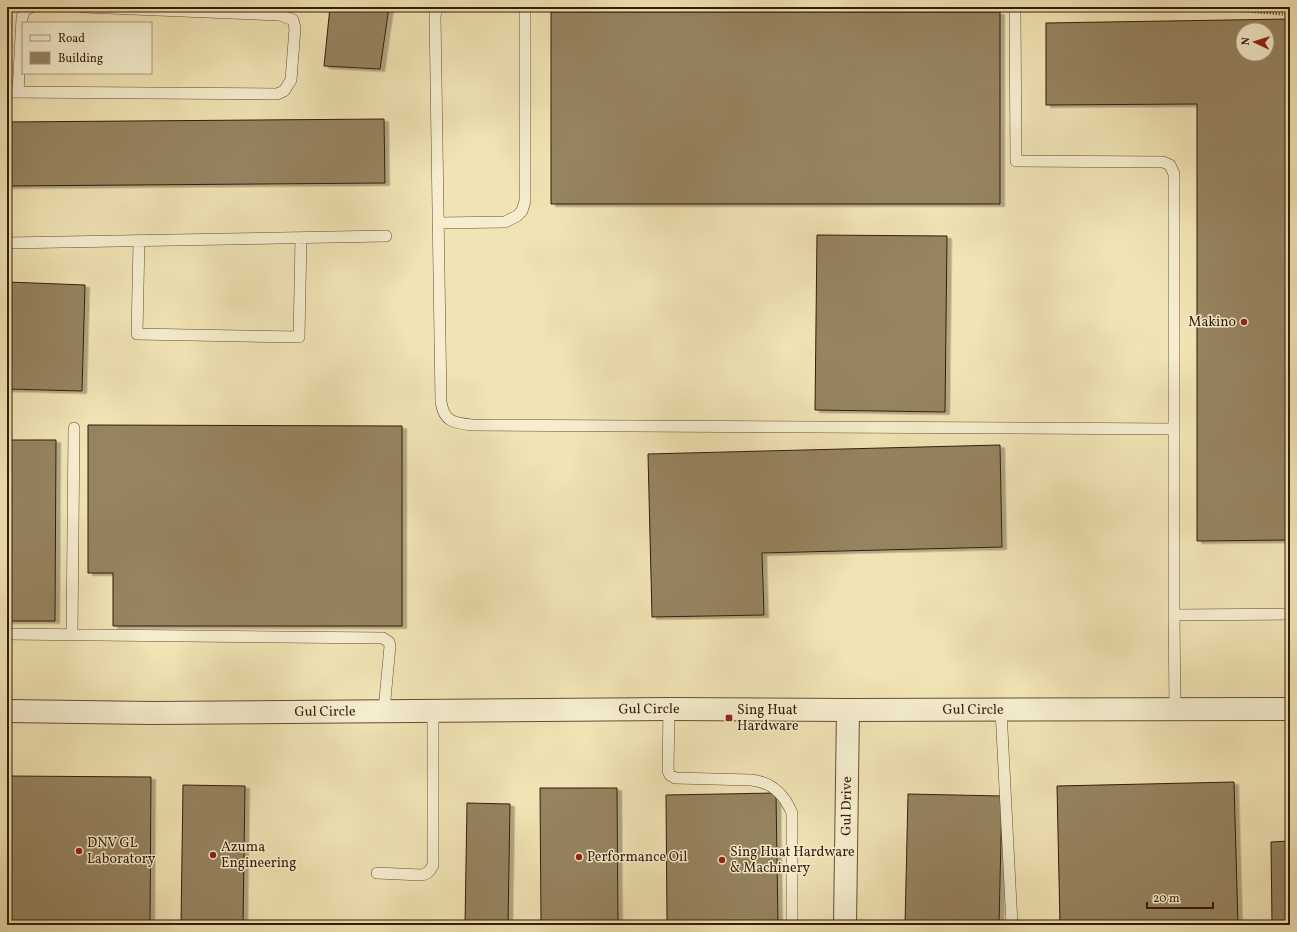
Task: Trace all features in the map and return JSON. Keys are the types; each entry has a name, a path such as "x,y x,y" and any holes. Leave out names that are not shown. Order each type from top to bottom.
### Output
{"street":[{"name":"Gul Circle","path":"7,711 152,712 669,709 1290,709"},
{"name":"Gul Drive","path":"845,925 848,710"}],"lane":[{"path":"31,7 24,11 22,18 12,92 277,94 284,91 291,80 295,28 293,20 287,17 280,15 84,7"},
{"path":"438,7 435,15 441,402 442,411 450,421 480,425 1174,429"},
{"path":"438,223 505,222 517,216 522,211 525,201 525,7"},
{"path":"1015,11 1016,162 1163,162 1170,165 1174,174 1174,615 1176,709"},
{"path":"7,243 386,236"},
{"path":"139,240 137,334 299,337 301,238"},
{"path":"72,635 74,428"},
{"path":"1174,615 1290,614"},
{"path":"7,634 383,638 389,642 390,646 385,699 386,710"},
{"path":"669,709 668,771 670,776 674,778 762,781 773,788 787,801 792,813 792,919"},
{"path":"377,873 421,875 431,871 433,865 433,710"},
{"path":"1001,710 1012,925"}],"path":[{"path":"1198,7 1290,15"}],"building":[{"path":"330,7 389,7 380,69 324,66"},
{"path":"551,12 1000,12 1000,204 551,204"},
{"name":"Makino","path":"1290,19 1290,540 1197,541 1197,104 1046,105 1046,23"},
{"path":"384,119 385,183 7,186 7,122"},
{"path":"817,235 947,236 945,412 815,410"},
{"path":"7,282 85,285 82,391 7,389"},
{"path":"88,425 402,426 402,626 113,626 113,573 88,573"},
{"path":"7,440 56,440 55,621 7,621"},
{"path":"1000,445 1002,547 762,553 764,615 652,617 648,454"},
{"name":"DNV GL Laboratory","path":"7,776 151,777 150,925 7,925"},
{"path":"1234,782 1238,925 1060,925 1057,786"},
{"name":"Azuma Engineering","path":"183,785 245,786 243,925 181,925"},
{"name":"Performance Oil","path":"540,788 617,788 618,925 541,925"},
{"name":"Sing Huat Hardware & Machinery","path":"776,793 778,925 667,925 666,795"},
{"path":"908,794 1002,796 999,925 905,925"},
{"path":"467,803 510,804 508,925 465,925"},
{"path":"1290,841 1290,925 1272,925 1271,842"}],"place":[{"name":"Makino","path":"1244,322"},
{"name":"Sing Huat Hardware","path":"729,718"},
{"name":"DNV GL Laboratory","path":"79,851"},
{"name":"Azuma Engineering","path":"213,855"},
{"name":"Performance Oil","path":"579,857"},
{"name":"Sing Huat Hardware & Machinery","path":"722,860"}]}
